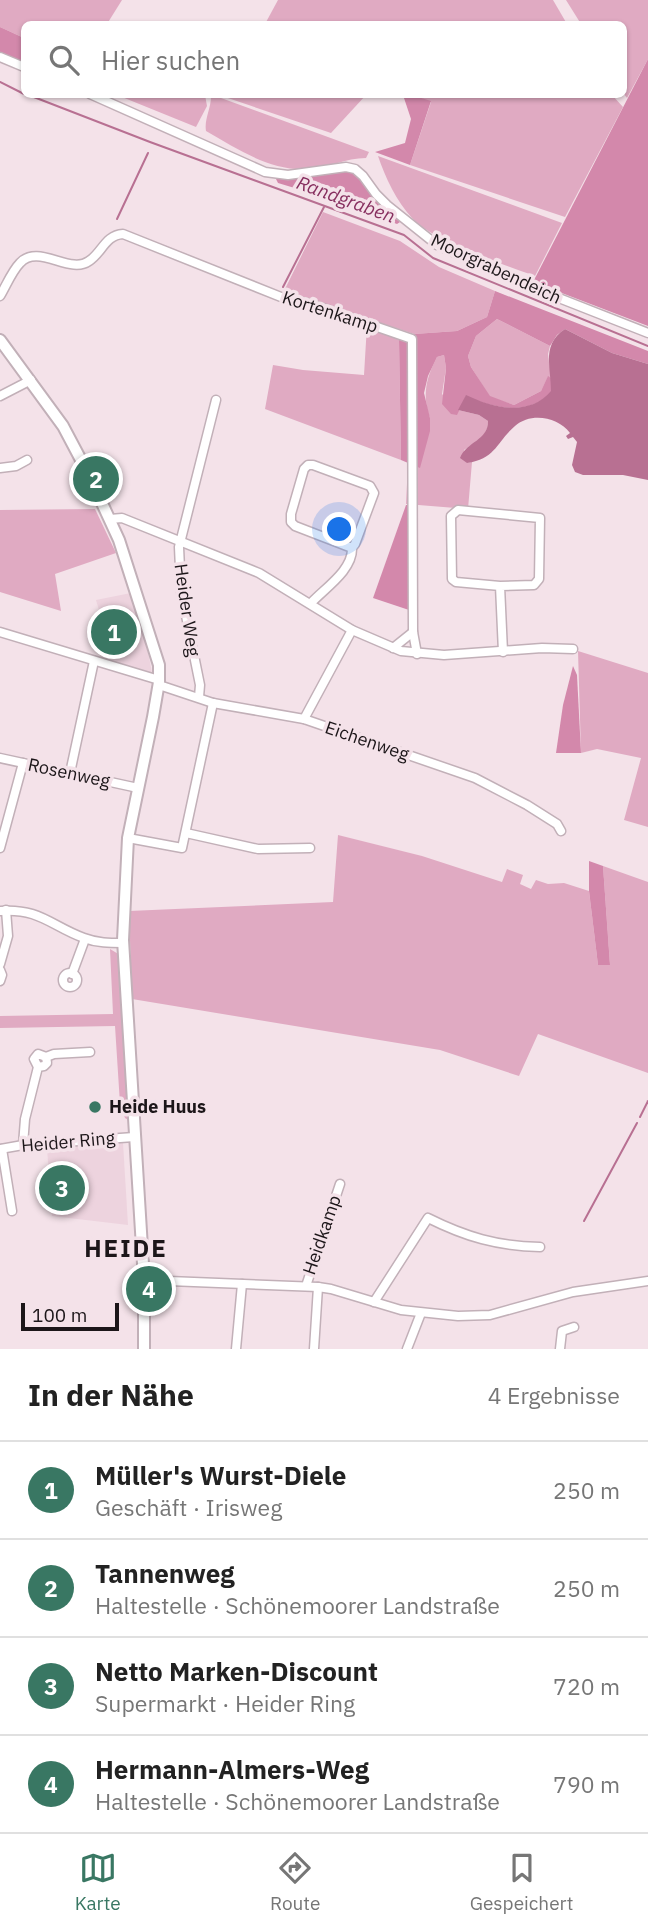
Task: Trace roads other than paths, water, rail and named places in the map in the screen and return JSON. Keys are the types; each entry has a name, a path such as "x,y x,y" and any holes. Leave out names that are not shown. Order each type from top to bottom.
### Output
{"street":[{"path":"0,57 21,66"},
{"name":"Moorgrabendeich","path":"99,98 265,172 288,175 346,167 355,169 387,205 437,245 541,291 648,333"},
{"name":"Kortenkamp","path":"0,296 21,261 33,256 81,265 90,261 106,241 117,234 123,234 286,299 311,304 412,339 412,632 417,654"},
{"path":"0,340 64,426 110,519 156,653 159,683 128,838 123,943 144,1280 144,1349"},
{"path":"0,396 31,380"},
{"name":"Heider Weg","path":"198,697 200,685 181,591 179,541 216,400"},
{"path":"0,468 16,466 27,460"},
{"path":"311,603 347,567 374,491 370,486 313,465 308,466 304,470 291,522 295,526 352,548"},
{"path":"458,510 540,518 539,579 534,585 499,586 456,582 452,579 451,516 458,510"},
{"path":"110,519 122,519 259,573 352,629 393,648 417,654 573,649"},
{"path":"499,586 503,652"},
{"path":"304,719 352,629"},
{"name":"Eichenweg","path":"0,632 94,661 213,703 304,719 475,778 527,805 557,824 561,831"},
{"path":"393,648 412,632"},
{"path":"70,773 94,661"},
{"path":"128,838 183,848 213,703"},
{"name":"Rosenweg","path":"0,758 138,788"},
{"path":"0,849 23,763"},
{"path":"186,833 258,849 310,848"},
{"path":"0,964 8,936 3,910 38,914 85,939 123,943"},
{"path":"72,974 85,939"},
{"path":"0,970 0,981"},
{"path":"23,1145 25,1119 38,1067 46,1065 46,1057 54,1054 90,1052"},
{"name":"Heider Ring","path":"12,1211 1,1149 134,1136"},
{"name":"Heidkamp","path":"306,1286 340,1184"},
{"path":"374,1302 428,1217 468,1237 518,1247 540,1247"},
{"path":"144,1280 318,1287 421,1313 490,1315 558,1295 648,1281"},
{"path":"236,1349 242,1284"},
{"path":"314,1349 318,1287"},
{"path":"407,1349 421,1313"},
{"path":"561,1349 562,1331 574,1327"}],"waterway":[{"name":"Randgraben","path":"0,82 21,92"},
{"name":"Randgraben","path":"36,98 404,235 433,258 648,346"},
{"path":"117,219 148,153"},
{"path":"283,287 324,207"},
{"path":"640,1117 648,1101"},
{"path":"584,1221 637,1123"}],"place":[{"name":"Tannenweg","path":"96,479"},
{"name":"Müller's Wurst-Diele","path":"114,632"},
{"name":"Heide Huus","path":"95,1107"},
{"name":"Netto Marken-Discount","path":"62,1188"},
{"name":"Hermann-Almers-Weg","path":"149,1289"}],"district":[{"name":"HEIDE","path":"126,1249"}]}
